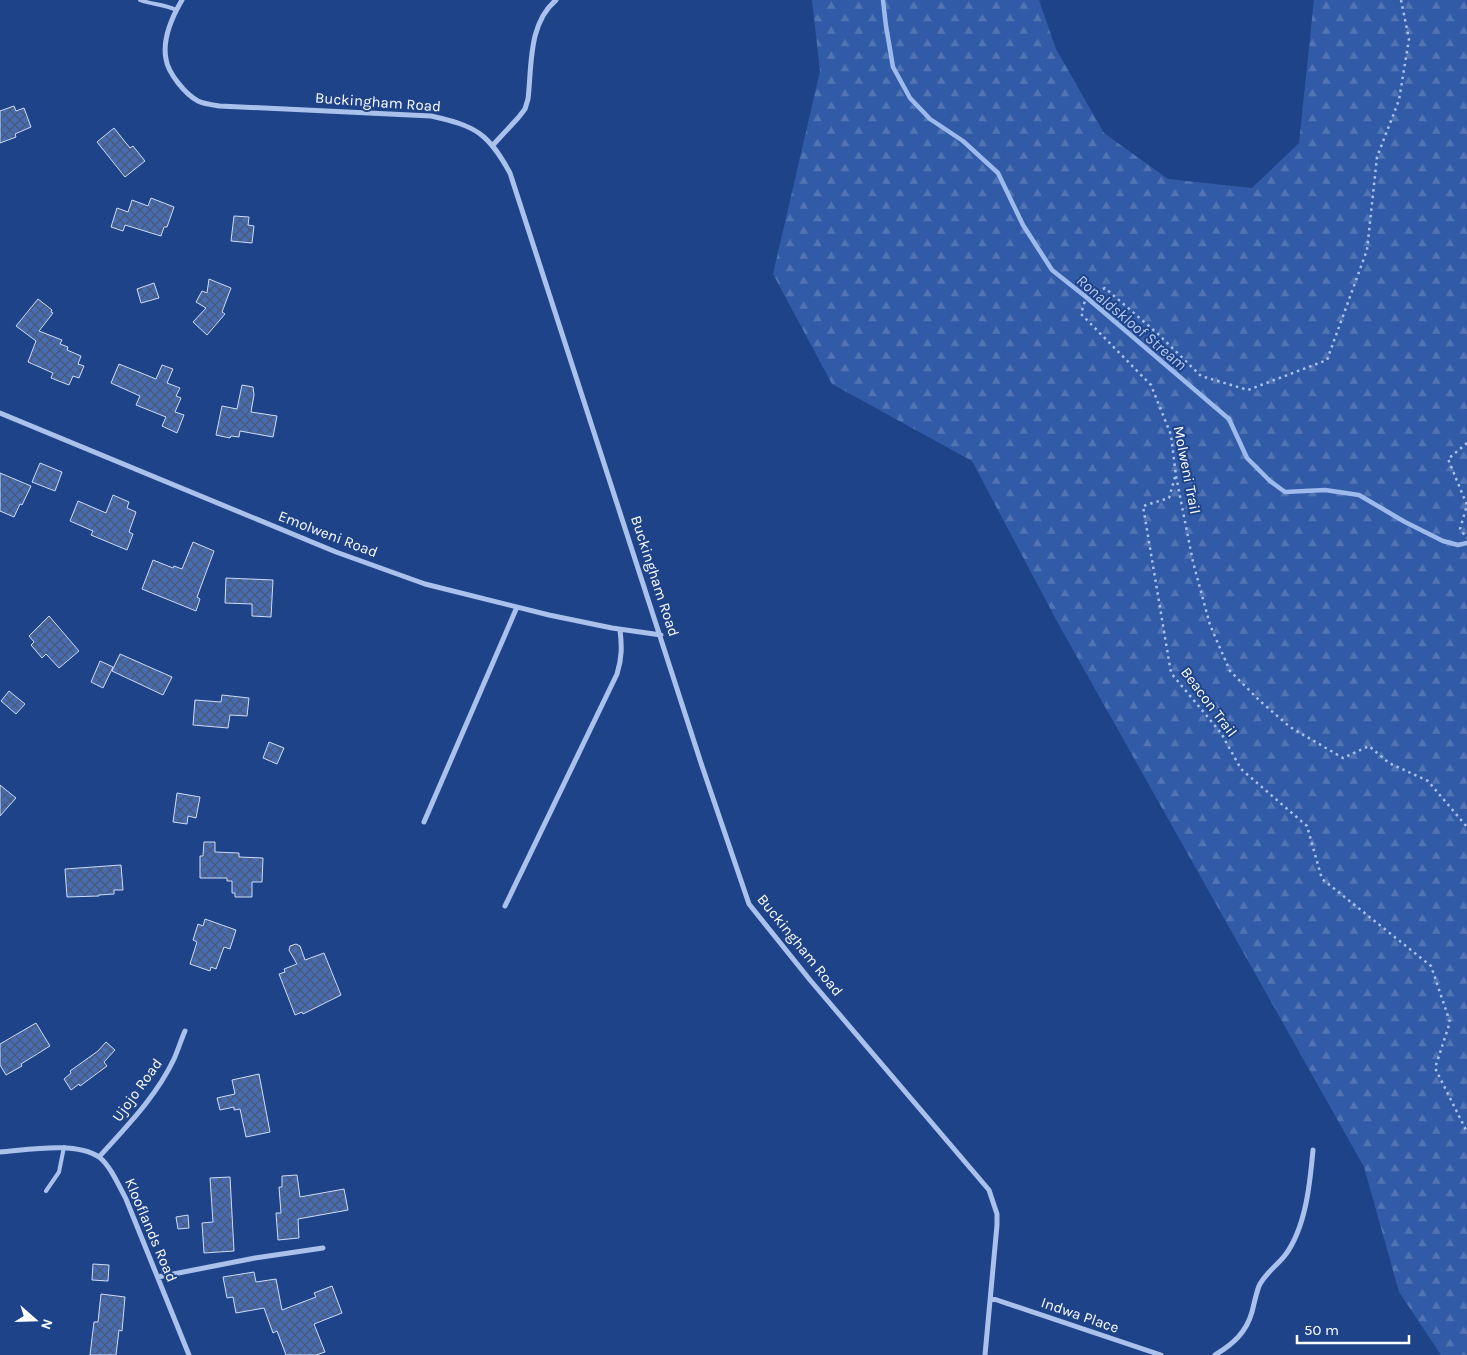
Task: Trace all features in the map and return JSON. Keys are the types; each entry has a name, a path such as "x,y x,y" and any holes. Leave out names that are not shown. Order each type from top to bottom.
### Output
{"street":[{"name":"Buckingham Road","path":"182,0 167,34 166,59 174,77 185,92 198,101 220,106 431,116 454,121 476,130 498,151 510,173 701,763 749,904 810,980 990,1190 997,1214 985,1355"},
{"path":"492,145 525,109 528,99 536,30 541,17 556,0"},
{"name":"Emolweni Road","path":"0,413 336,552 425,584 620,630 661,635"},
{"path":"424,822 516,607"},
{"path":"505,906 617,674 622,660 620,630"},
{"name":"Ujojo Road","path":"99,1157 131,1122 161,1082 173,1060 185,1030"},
{"path":"0,1152 64,1147 79,1149 99,1157"},
{"path":"1215,1355 1231,1345 1244,1332 1259,1287 1266,1275 1286,1254 1297,1236 1310,1186 1313,1150"},
{"name":"Klooflands Road","path":"99,1157 113,1175 126,1199 189,1355"},
{"path":"158,1277 255,1258 323,1248"},
{"name":"Indwa Place","path":"991,1298 1161,1355"}],"lane":[{"path":"140,0 154,6 166,5 176,10"},
{"path":"163,0 166,5"},
{"path":"46,1191 59,1172 64,1147"}],"path":[{"name":"Molweni Trail","path":"1401,0 1409,39 1399,100 1377,157 1367,250 1327,360 1248,390 1201,376 1158,334 1105,288 1086,297 1081,314 1151,385 1171,435 1176,476 1193,562 1210,625 1230,670 1290,727 1344,758 1369,746 1389,764 1428,781 1467,827"},
{"path":"1467,442 1448,459 1467,505 1460,529 1467,538"},
{"name":"Beacon Trail","path":"1176,476 1169,498 1143,506 1171,672 1221,733 1242,769 1307,826 1322,879 1431,966 1450,1022 1436,1068 1467,1132"}],"green space":[{"path":"812,0 1039,0 1056,49 1104,133 1168,179 1252,188 1299,143 1314,0 1467,0 1467,1355 1441,1355 1399,1292 1364,1167 1059,625 972,461 832,384 773,274 820,71"}],"building":[{"path":"14,106 16,111 24,108 31,127 15,134 16,137 0,143 0,111"},
{"path":"114,128 130,148 133,146 145,161 125,177 97,142"},
{"path":"151,198 174,207 167,227 164,227 161,236 125,225 123,231 111,227 117,208 128,212 132,200 148,206"},
{"path":"234,216 249,217 248,225 254,226 252,243 231,241"},
{"path":"209,279 231,288 222,312 225,314 207,335 193,322 206,308 196,302 202,291 207,293"},
{"path":"154,283 159,298 141,303 137,289"},
{"path":"38,299 52,310 51,312 53,313 39,331 62,340 60,344 68,347 67,350 81,356 78,364 84,366 79,378 73,376 69,385 51,378 53,373 28,362 36,341 16,326"},
{"path":"119,364 156,379 162,365 173,369 167,383 180,388 176,396 181,398 175,412 184,415 177,433 162,426 166,417 136,405 140,396 111,383"},
{"path":"242,385 253,387 254,395 251,412 277,416 273,437 240,431 239,437 231,436 230,438 216,435 222,406 237,409"},
{"path":"40,463 62,472 55,491 32,482"},
{"path":"0,473 31,486 14,517 0,511"},
{"path":"113,495 129,502 127,508 136,512 129,532 133,534 127,550 91,535 93,531 70,521 78,501 106,513"},
{"path":"193,542 214,551 197,597 200,599 196,611 142,589 153,560 173,568 174,566 182,569"},
{"path":"226,578 273,580 271,617 252,616 252,604 225,603"},
{"path":"49,616 79,651 59,668 46,654 42,658 31,645 34,642 29,636"},
{"path":"120,654 172,677 163,695 112,671"},
{"path":"100,661 113,667 103,688 91,682"},
{"path":"9,691 25,704 16,714 1,701"},
{"path":"222,695 249,698 247,716 230,715 228,728 193,725 195,700 221,702"},
{"path":"269,742 284,748 277,764 263,758"},
{"path":"0,785 16,798 0,816"},
{"path":"177,793 200,797 196,818 188,816 187,824 173,822"},
{"path":"204,842 215,842 215,852 239,853 239,857 263,858 262,882 252,882 252,897 235,897 235,893 232,893 232,881 227,881 227,878 200,878 200,856 203,856"},
{"path":"121,865 123,890 114,890 114,894 99,896 67,897 65,869"},
{"path":"205,919 236,930 230,949 224,947 216,969 211,967 210,971 190,964 197,942 193,940 198,924 203,926"},
{"path":"296,944 300,946 305,960 324,953 341,995 303,1014 302,1012 295,1015 279,974 285,972 284,969 297,964 289,950 290,946"},
{"path":"36,1023 50,1046 6,1075 0,1065 0,1044"},
{"path":"106,1042 115,1050 104,1062 107,1066 80,1086 79,1084 71,1090 64,1079 71,1073 70,1071 98,1051"},
{"path":"259,1074 270,1132 246,1137 240,1109 234,1110 234,1107 220,1110 217,1098 235,1094 232,1080"},
{"path":"297,1175 300,1197 344,1189 348,1210 298,1219 299,1238 278,1240 276,1213 281,1213 279,1187 282,1187 282,1176"},
{"path":"230,1177 234,1251 204,1253 202,1223 213,1222 210,1178"},
{"path":"188,1215 189,1228 178,1229 176,1217"},
{"path":"93,1264 109,1265 108,1281 92,1280"},
{"path":"254,1272 256,1282 276,1279 282,1310 316,1297 314,1293 332,1286 342,1313 314,1324 325,1352 316,1355 286,1355 277,1331 273,1333 264,1308 236,1313 233,1297 227,1298 223,1277"},
{"path":"101,1294 125,1297 122,1331 119,1330 116,1355 90,1355 94,1322 98,1322"}],"waterway":[{"name":"Ronaldskloof Stream","path":"883,0 893,67 910,98 930,119 963,141 998,173 1023,225 1052,270 1229,419 1247,458 1270,481 1285,492 1325,490 1359,495 1405,522 1443,541 1458,545 1467,543"}]}
